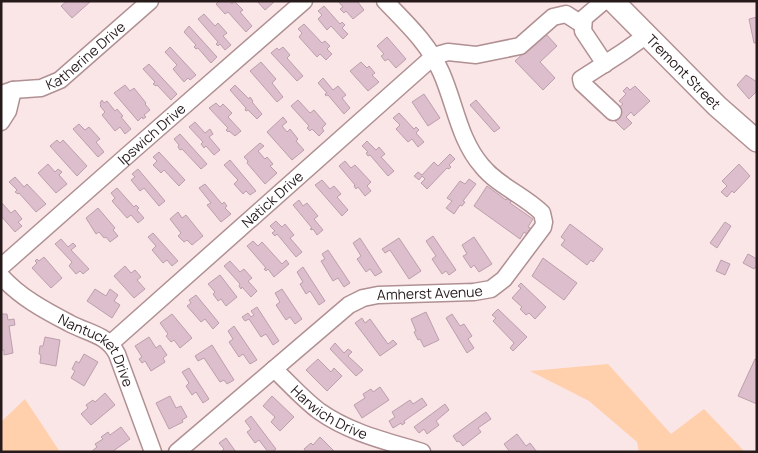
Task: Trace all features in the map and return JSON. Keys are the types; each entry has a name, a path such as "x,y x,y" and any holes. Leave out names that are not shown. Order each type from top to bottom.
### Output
{"main road":[{"name":"Tremont Street","path":"613,1 717,106 757,141"}],"street":[{"name":"Katherine Drive","path":"7,92 41,88 60,80 150,1"},
{"name":"Ipswich Drive","path":"1,267 304,1"},
{"name":"Amherst Avenue","path":"177,452 349,305 363,298 386,295 479,292 495,287 504,279 543,227 544,218 542,212 488,173 475,158 434,56 428,46 385,1"},
{"path":"604,1 584,18 582,30 605,64"},
{"path":"434,56 448,52 476,55 520,46 553,17 566,14 583,25"},
{"path":"613,112 582,83 581,79 647,35"},
{"name":"Natick Drive","path":"111,343 434,56"},
{"path":"1,122 8,111 7,92"},
{"name":"Nantucket Drive","path":"1,276 13,290 27,300 69,324 100,336 111,343 117,354 153,452"},
{"name":"Harwich Drive","path":"274,369 317,410 381,447 422,452"}],"shaded area":[{"path":"608,364 671,434 704,409 745,452 639,452 637,442 589,401 530,371"},
{"path":"25,399 60,452 1,452 1,422"}],"building":[{"path":"67,1 91,1 72,18 61,6"},
{"path":"219,1 230,1 232,4 234,1 243,10 240,12 252,26 246,32 228,12 225,14 216,4"},
{"path":"257,1 273,1 274,2 265,10"},
{"path":"338,1 357,1 364,10 353,19 346,11 344,13 340,9 343,7"},
{"path":"324,6 340,24 342,22 345,25 342,28 348,34 343,39 331,26 327,30 318,19 322,15 318,11"},
{"path":"204,14 215,26 218,23 227,33 223,36 231,45 225,50 220,44 218,46 216,44 218,42 198,19"},
{"path":"757,17 757,43 754,43 749,19"},
{"path":"304,24 322,43 325,41 330,46 327,49 332,54 326,60 320,54 317,57 299,37 302,33 298,29"},
{"path":"189,26 217,57 211,63 198,48 194,47 196,45 184,32"},
{"path":"545,33 557,46 540,62 555,78 543,90 515,61"},
{"path":"387,37 406,59 396,68 388,59 385,61 381,56 384,54 377,46"},
{"path":"170,47 196,75 190,80 188,78 184,82 173,69 177,65 165,52"},
{"path":"283,47 290,55 287,58 303,76 297,81 271,53 277,48 279,50"},
{"path":"261,62 276,79 272,83 283,97 277,102 250,71"},
{"path":"361,62 367,68 369,66 375,73 372,75 379,82 368,91 350,71"},
{"path":"149,64 177,94 171,100 157,85 153,84 155,82 143,69"},
{"path":"746,75 757,82 757,91 749,99 737,85"},
{"path":"323,78 333,90 338,86 346,95 342,98 350,108 344,114 328,95 326,96 325,94 327,93 318,83"},
{"path":"125,85 130,91 134,88 150,110 144,115 146,117 143,119 142,117 138,121 114,93"},
{"path":"235,85 249,99 250,97 262,114 257,119 248,110 245,110 246,108 230,90"},
{"path":"635,86 650,101 634,116 631,112 626,117 632,123 624,130 615,121 622,114 617,109 623,104 619,101 626,94 623,91 627,87 630,90"},
{"path":"424,94 440,118 428,126 412,102"},
{"path":"102,100 104,103 107,101 115,111 117,109 123,116 121,117 131,129 125,134 120,127 115,131 102,115 105,112 100,106"},
{"path":"298,100 310,113 314,110 326,124 322,128 324,131 319,136 312,129 310,131 307,128 309,126 291,106"},
{"path":"476,100 500,128 494,132 470,105"},
{"path":"216,103 220,107 223,104 232,113 228,117 241,131 235,136 226,130 228,128 209,108"},
{"path":"399,113 414,129 416,127 419,130 416,133 424,142 418,147 412,139 408,142 396,129 400,125 393,118"},
{"path":"283,117 287,122 282,126 287,132 290,129 298,139 296,141 304,150 292,160 267,132"},
{"path":"195,122 205,133 210,129 213,134 209,137 220,150 214,155 206,146 204,148 201,144 203,142 189,127"},
{"path":"79,124 85,130 89,127 100,139 96,142 104,152 98,157 73,129"},
{"path":"180,134 207,164 201,169 178,147 179,145 174,139"},
{"path":"57,140 60,143 63,140 87,166 77,176 50,146"},
{"path":"367,141 376,150 379,147 385,154 381,157 394,171 388,176 370,155 368,156 366,153 368,152 362,146"},
{"path":"260,143 264,146 258,151 265,159 267,157 273,164 270,166 277,173 265,184 244,157"},
{"path":"159,152 185,180 179,186 164,170 161,173 153,165 157,161 153,157"},
{"path":"450,154 455,159 449,165 451,167 447,168 427,189 421,183 425,179 422,176 419,180 414,176 418,172 422,175 434,162 438,166"},
{"path":"230,160 256,191 250,195 246,191 243,194 234,184 238,180 224,165"},
{"path":"345,161 351,168 355,165 371,182 367,186 371,191 365,196 358,187 356,189 355,185 339,166"},
{"path":"48,164 55,172 58,169 62,172 59,175 67,184 56,193 38,173"},
{"path":"739,164 750,176 734,193 732,191 727,197 721,192 727,186 722,181"},
{"path":"138,169 165,201 159,206 144,188 140,191 131,180 135,177 132,174"},
{"path":"15,177 24,187 27,184 46,204 36,212 19,193 15,192 17,190 9,182"},
{"path":"469,179 476,184 463,201 465,202 462,206 460,205 454,214 446,208 452,201 447,198 460,181 465,184"},
{"path":"322,180 330,189 334,186 341,194 337,197 348,210 342,216 315,185"},
{"path":"205,184 222,204 224,202 227,206 225,208 231,214 221,222 207,205 211,203 199,188"},
{"path":"487,186 506,200 508,197 512,200 510,203 533,219 528,227 532,229 528,235 524,232 520,239 474,206"},
{"path":"117,188 134,207 136,205 139,208 137,210 144,218 138,223 131,215 127,218 112,201 115,198 111,193"},
{"path":"299,200 303,206 307,203 318,216 314,219 323,230 317,235 313,229 310,229 312,228 293,205"},
{"path":"1,202 11,213 15,210 22,219 18,222 22,226 15,232 1,216"},
{"path":"98,208 115,228 113,230 118,236 110,242 99,232 96,234 86,218"},
{"path":"178,212 182,218 186,215 203,236 192,245 187,240 184,242 178,236 181,233 170,219"},
{"path":"276,221 282,227 285,224 294,235 290,238 302,252 296,257 277,234 275,236 272,233 275,231 270,226"},
{"path":"725,222 731,226 717,248 710,243"},
{"path":"570,224 603,249 593,262 591,260 587,265 561,245 565,240 561,237"},
{"path":"153,233 178,261 172,266 167,260 163,263 152,250 156,246 148,237"},
{"path":"433,236 456,270 449,275 446,271 442,274 432,259 436,256 426,241"},
{"path":"474,237 492,264 479,272 474,265 471,268 463,256 467,254 462,245"},
{"path":"360,238 382,272 375,276 370,269 366,272 357,259 361,256 353,243"},
{"path":"399,238 421,271 409,279 390,250 385,253 382,249"},
{"path":"61,239 68,247 73,243 76,246 71,250 89,269 83,274 80,271 76,274 69,266 72,262 55,244"},
{"path":"253,241 258,246 262,242 282,264 286,260 289,264 274,277 268,269 266,271 264,269 266,268 247,246"},
{"path":"328,250 350,283 344,287 338,278 333,281 321,261 325,259 322,254"},
{"path":"748,254 757,259 757,268 755,267 754,269 743,263"},
{"path":"44,257 62,278 51,288 32,268 37,263 35,261 37,259 39,261"},
{"path":"543,258 577,283 564,300 532,276"},
{"path":"721,260 730,264 725,275 716,271"},
{"path":"230,261 240,272 244,269 252,278 248,281 257,291 251,297 242,287 241,289 240,284 224,266"},
{"path":"125,266 131,273 135,270 141,277 137,280 145,289 134,298 114,276"},
{"path":"303,267 325,301 319,305 310,291 306,294 300,284 303,282 297,272"},
{"path":"220,275 237,297 226,306 221,299 218,301 213,294 215,292 208,284"},
{"path":"521,283 546,307 535,319 529,313 526,315 520,309 522,307 512,298 521,288 518,286"},
{"path":"95,289 106,296 110,289 118,295 114,301 120,305 112,318 87,301"},
{"path":"282,289 302,319 295,324 290,317 286,320 276,305 280,302 275,293"},
{"path":"196,295 219,323 213,329 205,319 201,322 187,306 191,303 189,300"},
{"path":"257,307 279,341 273,345 266,334 261,337 249,319 245,321 242,317 248,313 251,317 254,315 251,311"},
{"path":"498,309 527,337 513,351 510,348 514,343 493,321 496,318 492,315"},
{"path":"426,312 439,340 424,347 414,332 416,331 411,319"},
{"path":"1,314 7,314 8,320 14,319 15,325 9,326 13,353 4,355 4,350 1,350"},
{"path":"172,314 192,338 180,348 174,340 171,342 166,336 168,334 160,323"},
{"path":"452,314 460,326 464,324 472,336 468,339 474,348 467,353 446,318"},
{"path":"362,318 365,323 370,319 388,344 393,340 397,344 380,356 355,323"},
{"path":"234,326 257,360 250,364 243,354 239,357 229,342 233,339 228,331"},
{"path":"45,337 60,340 56,366 40,363 40,346 43,346"},
{"path":"149,337 156,348 160,345 167,355 163,358 165,362 151,371 145,361 142,363 139,359 142,357 135,346"},
{"path":"335,343 344,353 348,349 352,352 348,356 363,370 356,376 330,349"},
{"path":"212,345 234,380 227,384 224,380 220,382 204,358 198,361 195,356"},
{"path":"84,354 98,362 84,386 71,378 75,371 72,369 76,361 79,363"},
{"path":"318,359 331,372 334,368 342,376 327,391 306,370"},
{"path":"755,359 757,359 757,404 738,396"},
{"path":"189,368 209,399 203,403 196,392 192,395 186,386 189,383 182,372"},
{"path":"380,387 389,400 362,418 354,405 365,398 363,394 371,389 373,392"},
{"path":"105,393 115,405 91,425 81,414 88,408 86,405 93,400 95,402"},
{"path":"170,396 176,408 181,406 187,417 182,420 183,422 169,429 156,403"},
{"path":"272,396 294,417 280,431 271,422 275,417 263,406"},
{"path":"422,398 427,405 404,421 405,423 402,425 401,423 393,428 389,421 395,417 392,412 410,400 413,404"},
{"path":"445,404 449,410 436,421 439,425 427,434 424,429 419,433 414,427"},
{"path":"486,412 491,419 478,428 481,432 463,446 459,441 457,442 453,436"},
{"path":"251,416 276,449 272,452 268,452 259,440 255,443 247,432 251,429 245,421"},
{"path":"121,427 130,439 112,452 91,452 97,447 95,444 103,439 101,437 108,432 110,435"},
{"path":"517,434 526,446 530,443 537,452 510,452 504,444"},
{"path":"320,437 335,452 306,452 304,449 311,443 313,445"},
{"path":"226,438 236,452 221,452 224,449 219,443"}]}
